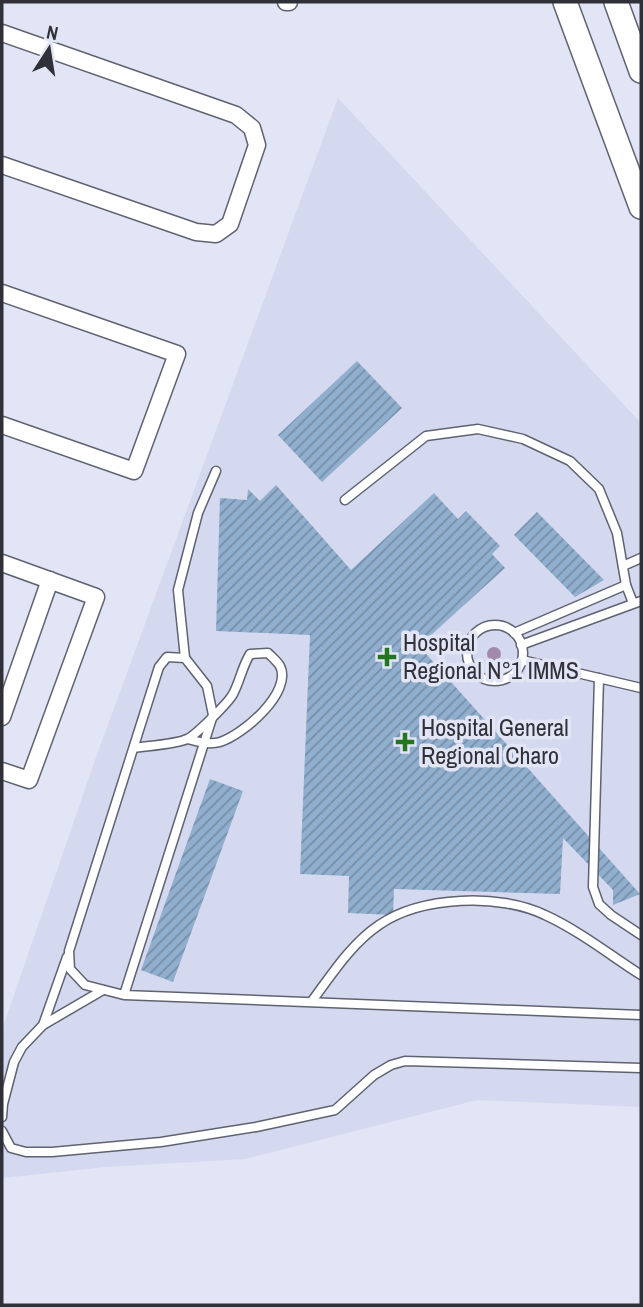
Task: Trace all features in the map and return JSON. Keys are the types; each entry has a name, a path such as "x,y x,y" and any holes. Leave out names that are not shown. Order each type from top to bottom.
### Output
{"street":[{"path":"565,2 641,207"},
{"path":"616,2 641,71"},
{"path":"2,33 236,115 252,128 257,145 230,224 216,234 196,232 2,165"},
{"path":"2,293 177,354 134,471 2,425"},
{"path":"2,563 96,597 29,780 2,771"},
{"path":"2,717 50,580"}],"lane":[{"path":"345,500 426,436 478,429 523,439 570,461 599,489 617,534 626,585 637,602 521,645"},
{"path":"124,995 213,715 207,685 186,659 178,590 198,513 216,471"},
{"path":"623,566 641,558"},
{"path":"514,633 626,585"},
{"path":"497,625 514,633 521,645 522,660 512,675 495,681 478,676 468,661 468,643 480,629 497,625"},
{"path":"134,748 188,739 205,744 220,742 240,733 273,701 282,678 280,666 268,653 250,654 234,693 223,709 188,739"},
{"path":"43,1025 159,667 167,657 186,659"},
{"path":"522,660 641,688"},
{"path":"599,678 593,887 599,904 641,935"},
{"path":"312,1001 349,951 380,924 426,904 469,900 513,904 545,914 641,975"},
{"path":"69,951 70,969 85,985 124,995 641,1014"},
{"path":"2,1117 14,1062 22,1048 43,1025 103,989"},
{"path":"2,1131 11,1148 26,1152 52,1152 161,1142 256,1127 335,1110 374,1075 391,1065 405,1061 641,1068"}],"shaded area":[{"name":"Hospital Regional N°1 IMMS","path":"338,98 641,423 641,1107 477,1100 245,1159 106,1167 2,1178 2,1030 95,760"}],"building":[{"path":"357,361 402,408 322,482 278,435"},
{"name":"Hospital General Regional Charo","path":"276,485 351,570 434,493 458,519 466,511 500,546 492,554 505,568 419,646 640,894 613,905 613,890 563,838 560,894 394,889 393,915 348,913 349,876 300,874 310,635 216,631 220,498 247,500 248,489 260,501"},
{"path":"537,512 604,580 575,597 514,535"},
{"path":"210,779 243,791 173,982 141,970"}],"place":[{"name":"Hospital Regional N°1 IMMS","path":"387,657"},
{"name":"Hospital General Regional Charo","path":"405,742"}]}
